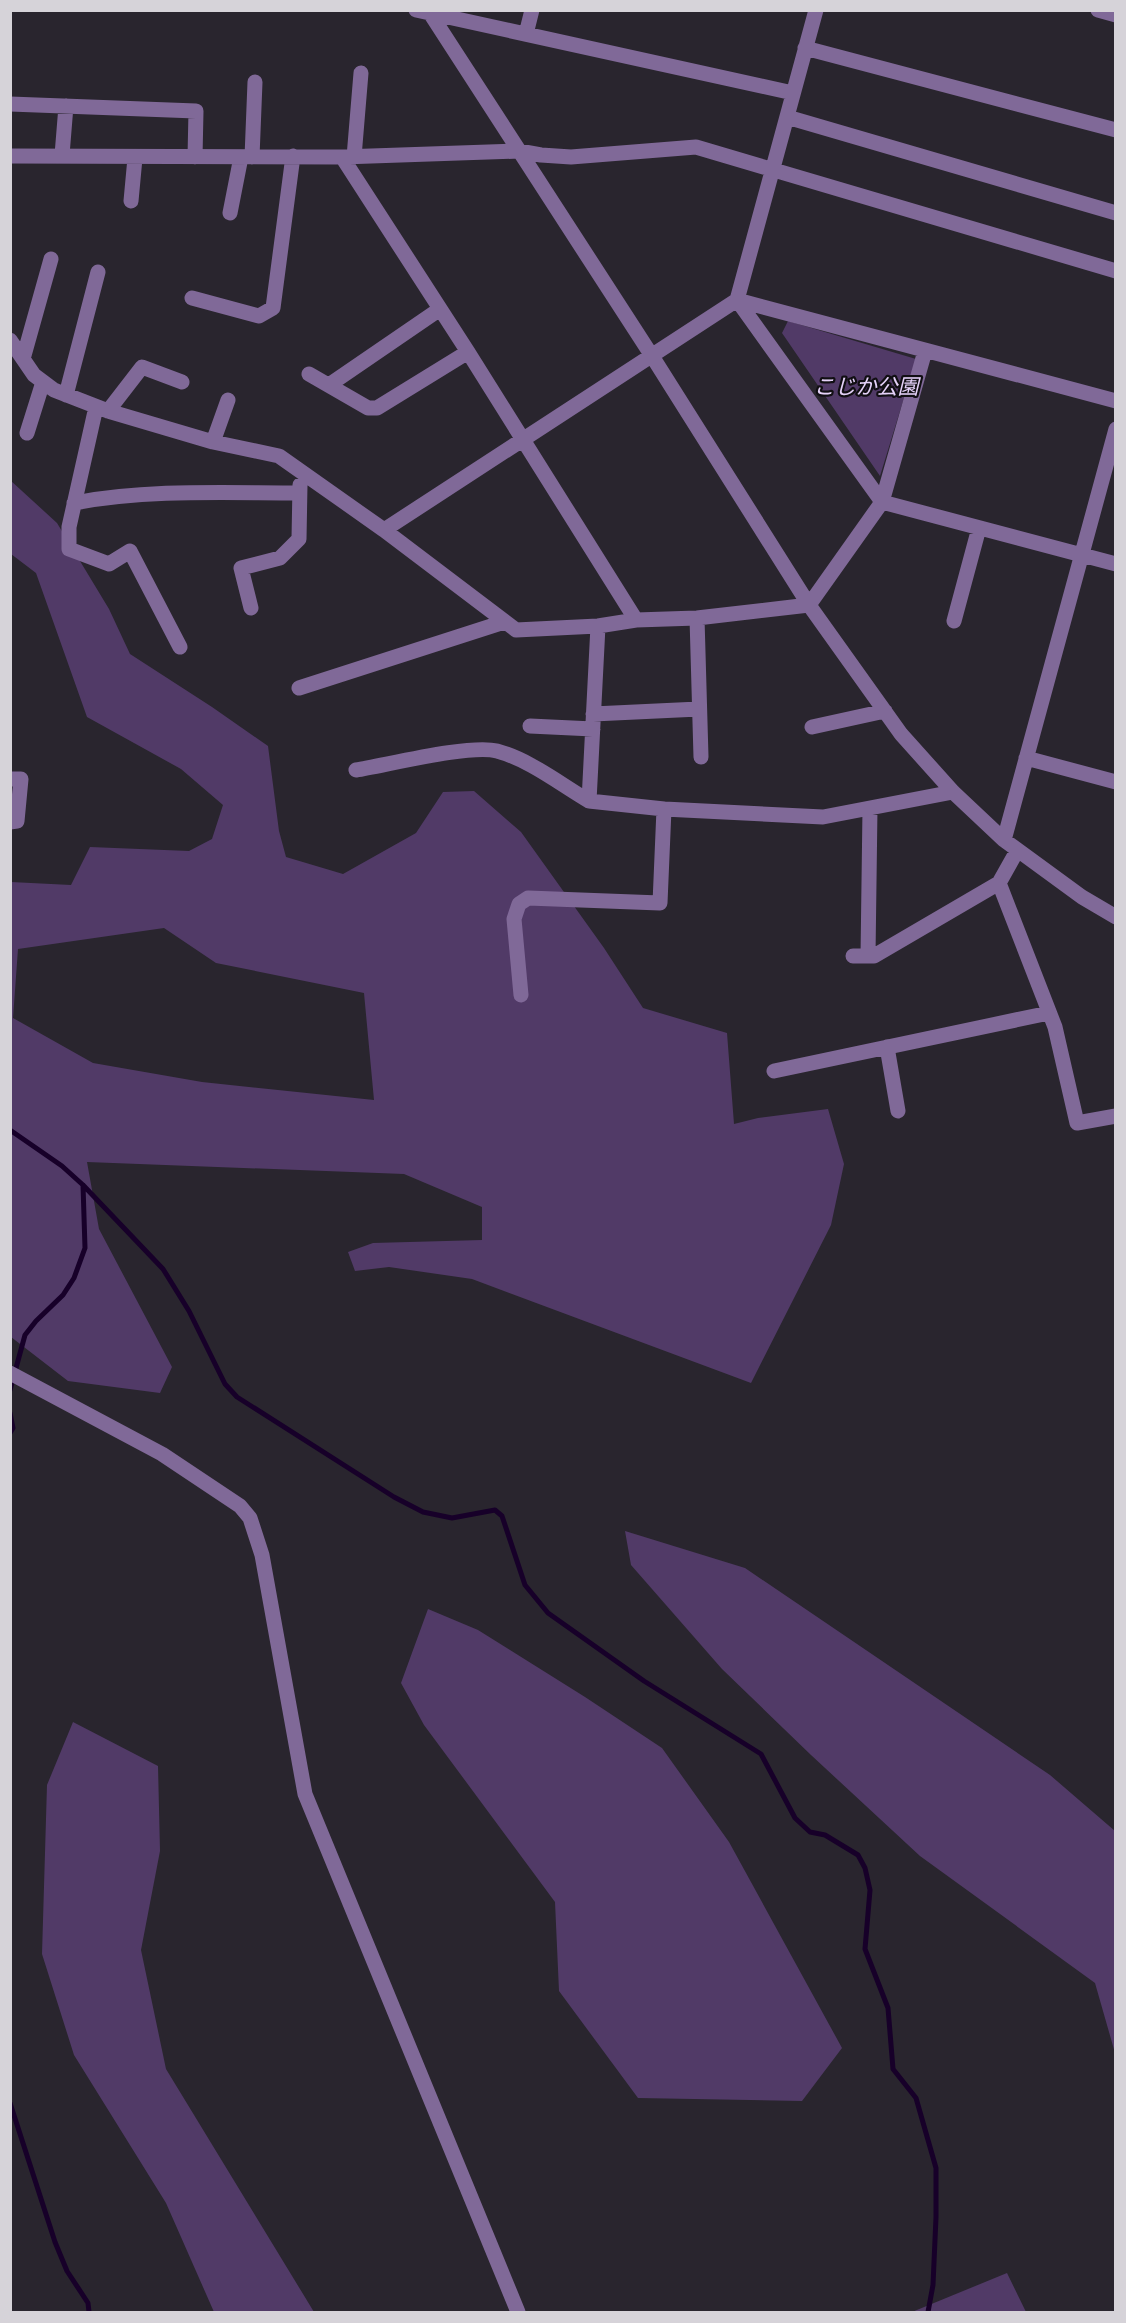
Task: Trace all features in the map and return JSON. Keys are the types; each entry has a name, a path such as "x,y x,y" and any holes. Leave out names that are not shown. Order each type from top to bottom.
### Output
{"street":[{"path":"416,10 793,93"},
{"path":"526,34 531,10"},
{"path":"384,530 737,300 816,10"},
{"path":"1098,10 1116,15"},
{"path":"430,12 652,356 809,605 901,734 953,792 1004,840 1082,897 1116,917"},
{"path":"806,48 1116,130"},
{"path":"361,73 348,157 440,309 636,620"},
{"path":"230,213 246,157 255,82"},
{"path":"10,104 196,111 195,157"},
{"path":"62,155 66,106"},
{"path":"787,117 1116,213"},
{"path":"10,156 348,157 519,150 541,155 571,157 696,147 1116,271"},
{"path":"192,298 259,316 273,309 293,156"},
{"path":"131,201 135,158"},
{"path":"23,359 51,259"},
{"path":"66,395 98,272"},
{"path":"737,300 1116,401"},
{"path":"737,300 882,502 1116,564"},
{"path":"329,385 440,309"},
{"path":"10,340 34,375 54,390 102,409 213,442 279,456 384,530 516,630 598,626 636,620 697,618 809,605 882,502 925,351"},
{"path":"309,374 368,408 377,408 468,352"},
{"path":"180,647 130,551 109,564 69,549 69,526 102,409 141,367 182,382"},
{"path":"27,433 43,382"},
{"path":"213,442 228,400"},
{"path":"1004,840 1116,429"},
{"path":"251,608 242,568 280,558 299,539 300,470"},
{"path":"74,503 174,493 299,493"},
{"path":"954,621 979,528"},
{"path":"697,618 701,757"},
{"path":"299,688 504,622"},
{"path":"589,801 598,626"},
{"path":"530,726 699,709"},
{"path":"812,727 885,711"},
{"path":"356,770 464,751 495,750 518,759 589,801 664,809 823,817 953,792"},
{"path":"1026,758 1116,782"},
{"path":"10,779 21,779 17,821 10,822"},
{"path":"870,808 861,956 874,956 999,883 1017,851"},
{"path":"521,995 514,919 519,904 528,898 660,903 664,809"},
{"path":"999,883 1055,1027 1077,1123 1116,1116"},
{"path":"774,1071 1049,1012"},
{"path":"887,1047 898,1111"},
{"path":"10,1373 162,1454 240,1506 250,1518 262,1555 305,1794 518,2313"}],"green space":[{"name":"こじか公園","path":"788,321 916,359 880,476 782,333"},
{"path":"10,480 57,523 109,609 130,654 268,746 279,831 286,857 343,874 416,833 443,792 474,791 521,832 604,948 643,1008 727,1033 734,1124 758,1118 828,1109 844,1164 831,1225 751,1383 472,1279 389,1267 355,1271 348,1252 373,1243 482,1240 482,1207 404,1174 87,1162 99,1229 172,1367 160,1393 68,1381 11,1337 11,882 71,885 90,847 189,851 212,839 223,805 181,769 87,717 36,573 11,554","holes":["164,928 216,963 364,993 374,1100 202,1082 93,1063 13,1018 18,949"]},
{"path":"625,1531 745,1568 1050,1775 1115,1831 1115,2053 1095,1983 920,1856 811,1755 722,1669 631,1565"},
{"path":"428,1609 478,1630 662,1748 729,1842 842,2048 802,2101 638,2098 559,1991 555,1902 424,1725 401,1683"},
{"path":"73,1722 158,1766 160,1851 141,1950 166,2069 314,2312 214,2312 166,2203 74,2055 42,1954 47,1785"},
{"path":"1007,2273 1026,2312 912,2312"}],"waterway":[{"path":"10,1130 62,1166 83,1185 163,1269 189,1311 225,1384 237,1397 394,1497 423,1512 452,1518 495,1510 502,1516 525,1585 548,1613 644,1681 761,1754 795,1818 810,1832 825,1835 858,1855 865,1868 870,1890 865,1949 888,2008 893,2069 916,2098 936,2168 933,2285 928,2312"},
{"path":"10,1390 25,1335 63,1295 74,1278 85,1248 83,1185"},
{"path":"10,1413 13,1428 10,1433"},
{"path":"10,2103 55,2242 67,2271 88,2303 89,2312"}]}
